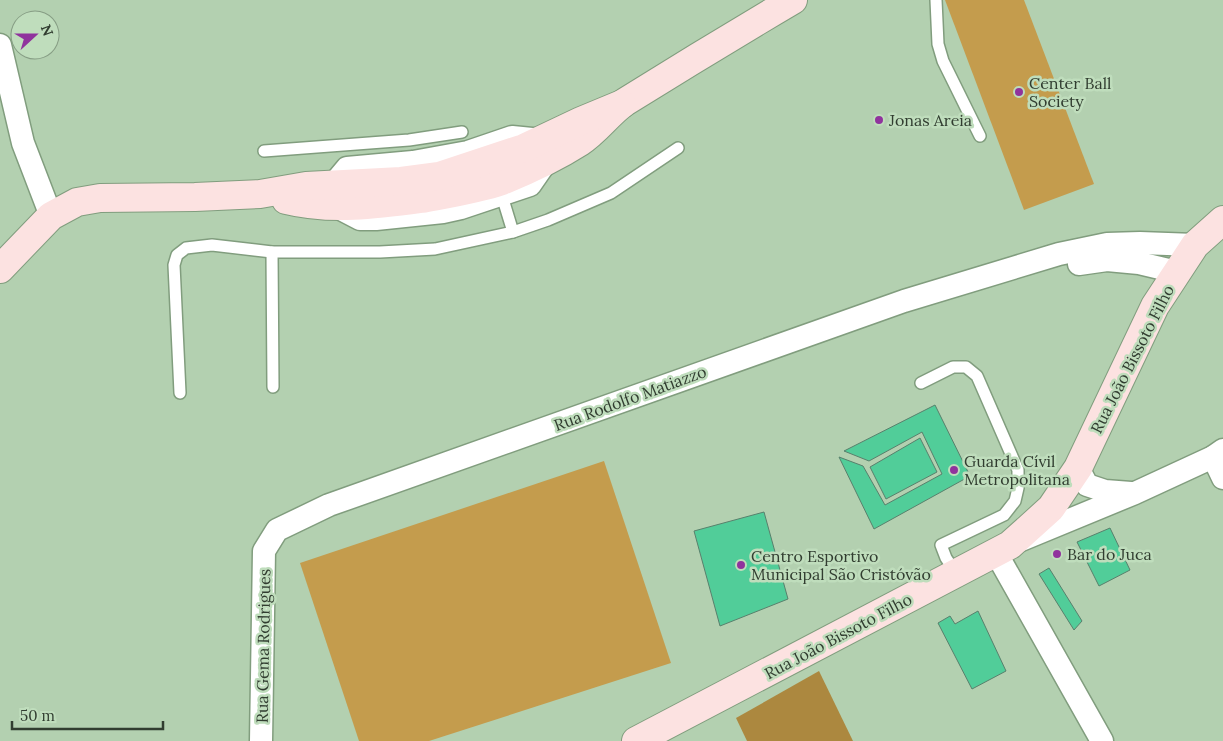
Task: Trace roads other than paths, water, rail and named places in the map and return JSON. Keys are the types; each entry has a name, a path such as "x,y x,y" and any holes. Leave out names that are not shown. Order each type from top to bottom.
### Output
{"main road":[{"path":"2,262 51,216 77,202 100,198 260,194 304,204 341,199 383,204 439,186 470,179 538,149 581,141 622,104 673,71 794,0"},
{"name":"Rua João Bissoto Filho","path":"636,741 1003,548 1051,508 1078,468 1155,306 1194,245 1223,220"}],"street":[{"path":"0,45 23,143 51,216"},
{"path":"512,137 538,149 530,185 502,196 442,212 376,219 360,219 341,199 347,168 413,162 468,152 512,137"},
{"name":"Rua Rodolfo Matiazzo","path":"264,552 277,530 329,505 904,301 1059,254 1107,244 1194,245"},
{"name":"Rua Rodolfo Matiazzo","path":"1011,269 1061,267 1107,260 1139,263 1177,272"},
{"path":"1102,741 1003,548 1135,493 1218,454 1223,478"},
{"path":"1078,468 1087,485 1105,491 1135,493"},
{"name":"Rua Gema Rodrigues","path":"261,741 264,552"}],"lane":[{"path":"936,0 938,44 944,62 980,136"},
{"path":"264,151 410,140 462,132"},
{"path":"180,393 174,265 176,255 186,248 212,245 272,252 380,252 435,249 513,232 548,220 611,193 678,148"},
{"path":"502,196 513,232"},
{"path":"272,252 273,387"},
{"path":"921,383 953,367 966,367 977,376 1018,470 1018,488 1015,501 1004,516 941,545 946,558 956,573"}],"place":[{"name":"Center Ball Society","path":"1019,92"},
{"name":"Jonas Areia","path":"879,120"},
{"name":"Guarda Cívil Metropolitana","path":"954,470"},
{"name":"Bar do Juca","path":"1057,554"},
{"name":"Centro Esportivo Municipal São Cristóvão","path":"741,565"}]}
